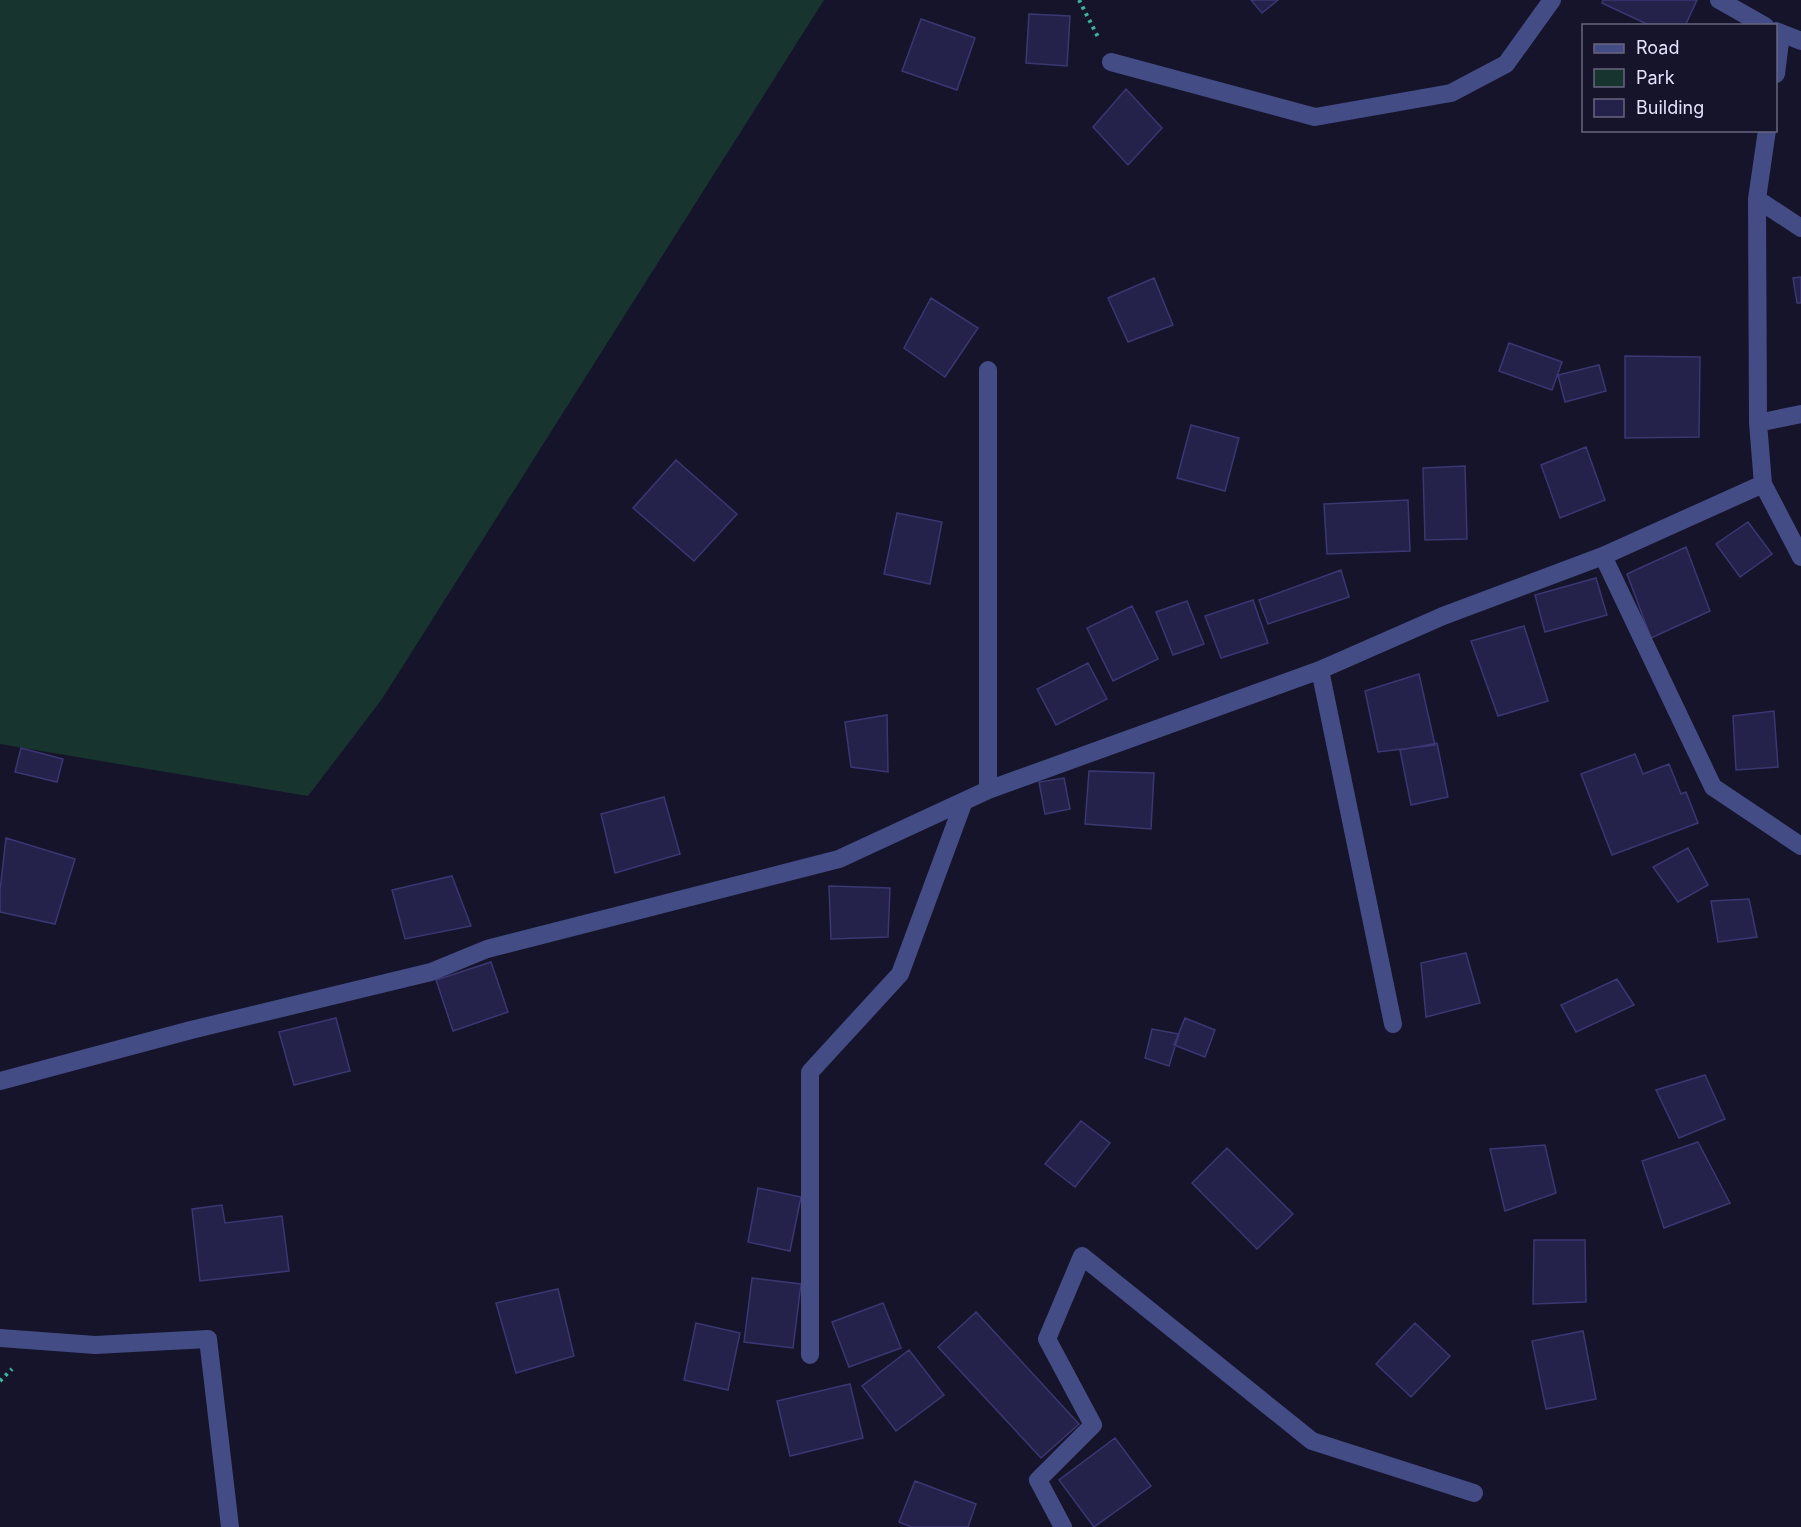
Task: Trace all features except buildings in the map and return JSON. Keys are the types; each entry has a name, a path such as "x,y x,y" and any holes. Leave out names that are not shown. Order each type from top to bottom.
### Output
{"street":[{"path":"1111,62 1315,117 1450,93 1506,64 1552,0"},
{"path":"1719,0 1761,24"},
{"path":"1777,54 1778,33 1801,41"},
{"path":"1767,132 1757,200 1758,423 1763,484 1801,557"},
{"path":"1757,200 1801,228"},
{"path":"988,370 988,790"},
{"path":"1758,423 1801,414"},
{"path":"0,1081 191,1030 431,972 487,949 839,859 988,790 1320,670 1443,616 1603,555 1763,484"},
{"path":"1603,555 1713,787 1801,846"},
{"path":"1320,670 1393,1024"},
{"path":"810,1355 810,1072 900,974 964,801"},
{"path":"1063,1527 1038,1480 1093,1425 1047,1339 1082,1256 1312,1441 1474,1492"},
{"path":"0,1338 95,1345 208,1339 230,1527"}],"path":[{"path":"1079,0 1111,62"}],"green space":[{"path":"0,0 824,0 382,699 308,796 0,744"}]}
